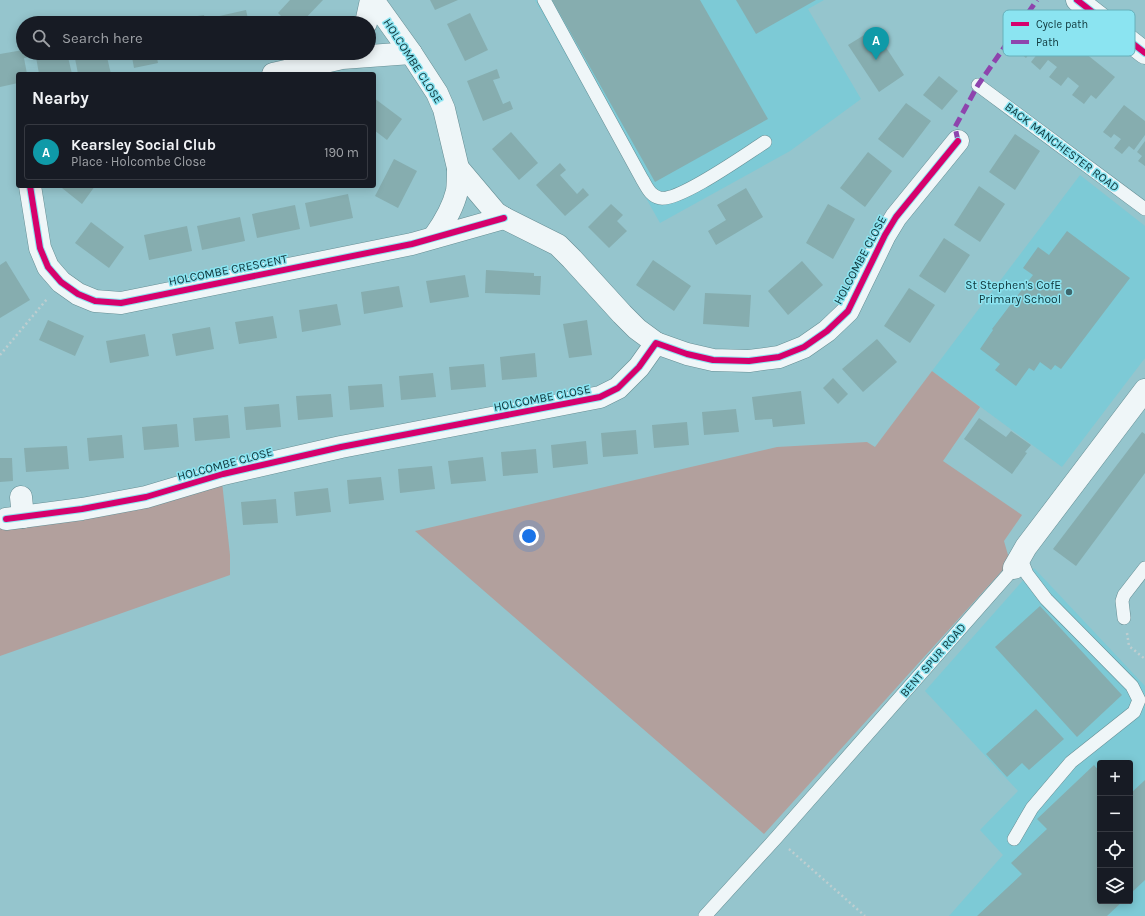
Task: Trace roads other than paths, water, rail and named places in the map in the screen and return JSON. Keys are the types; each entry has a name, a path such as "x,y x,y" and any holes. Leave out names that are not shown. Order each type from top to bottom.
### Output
{"street":[{"path":"368,16 372,0"},
{"name":"HOLCOMBE CLOSE","path":"372,0 411,53 437,93 444,109 458,168 496,213 558,246 572,259 622,314 656,343 687,354 713,360 749,361 779,357 804,347 827,331 848,311 885,234 896,217 948,168 958,140"},
{"path":"1077,0 1090,10"},
{"path":"1135,45 1145,53"},
{"path":"376,55 411,53"},
{"path":"281,72 328,60"},
{"path":"434,237 448,216 453,204 457,190 458,168"},
{"name":"HOLCOMBE CRESCENT","path":"30,188 40,248 48,267 61,282 78,294 95,301 121,303 412,244 504,218"},
{"name":"HOLCOMBE CLOSE","path":"17,511 82,509 146,498 223,474 333,449 600,397 618,388 639,367 656,343"},
{"name":"BENT SPUR ROAD","path":"1017,563 1026,546 1141,402"}],"lane":[{"path":"544,0 653,196 662,199 672,197 692,188 765,142"},
{"name":"BACK MANCHESTER ROAD","path":"978,85 1145,209"},
{"path":"1014,839 1032,808 1071,762 1134,712 1139,700 1132,686 1046,599 1017,563"},
{"name":"BENT SPUR ROAD","path":"705,916 776,838 1017,563"},
{"path":"1124,618 1122,601 1124,595 1145,568"}],"place":[{"name":"Kearsley Social Club","path":"876,60"},
{"name":"St Stephen's CofE Primary School","path":"1069,292"}]}
